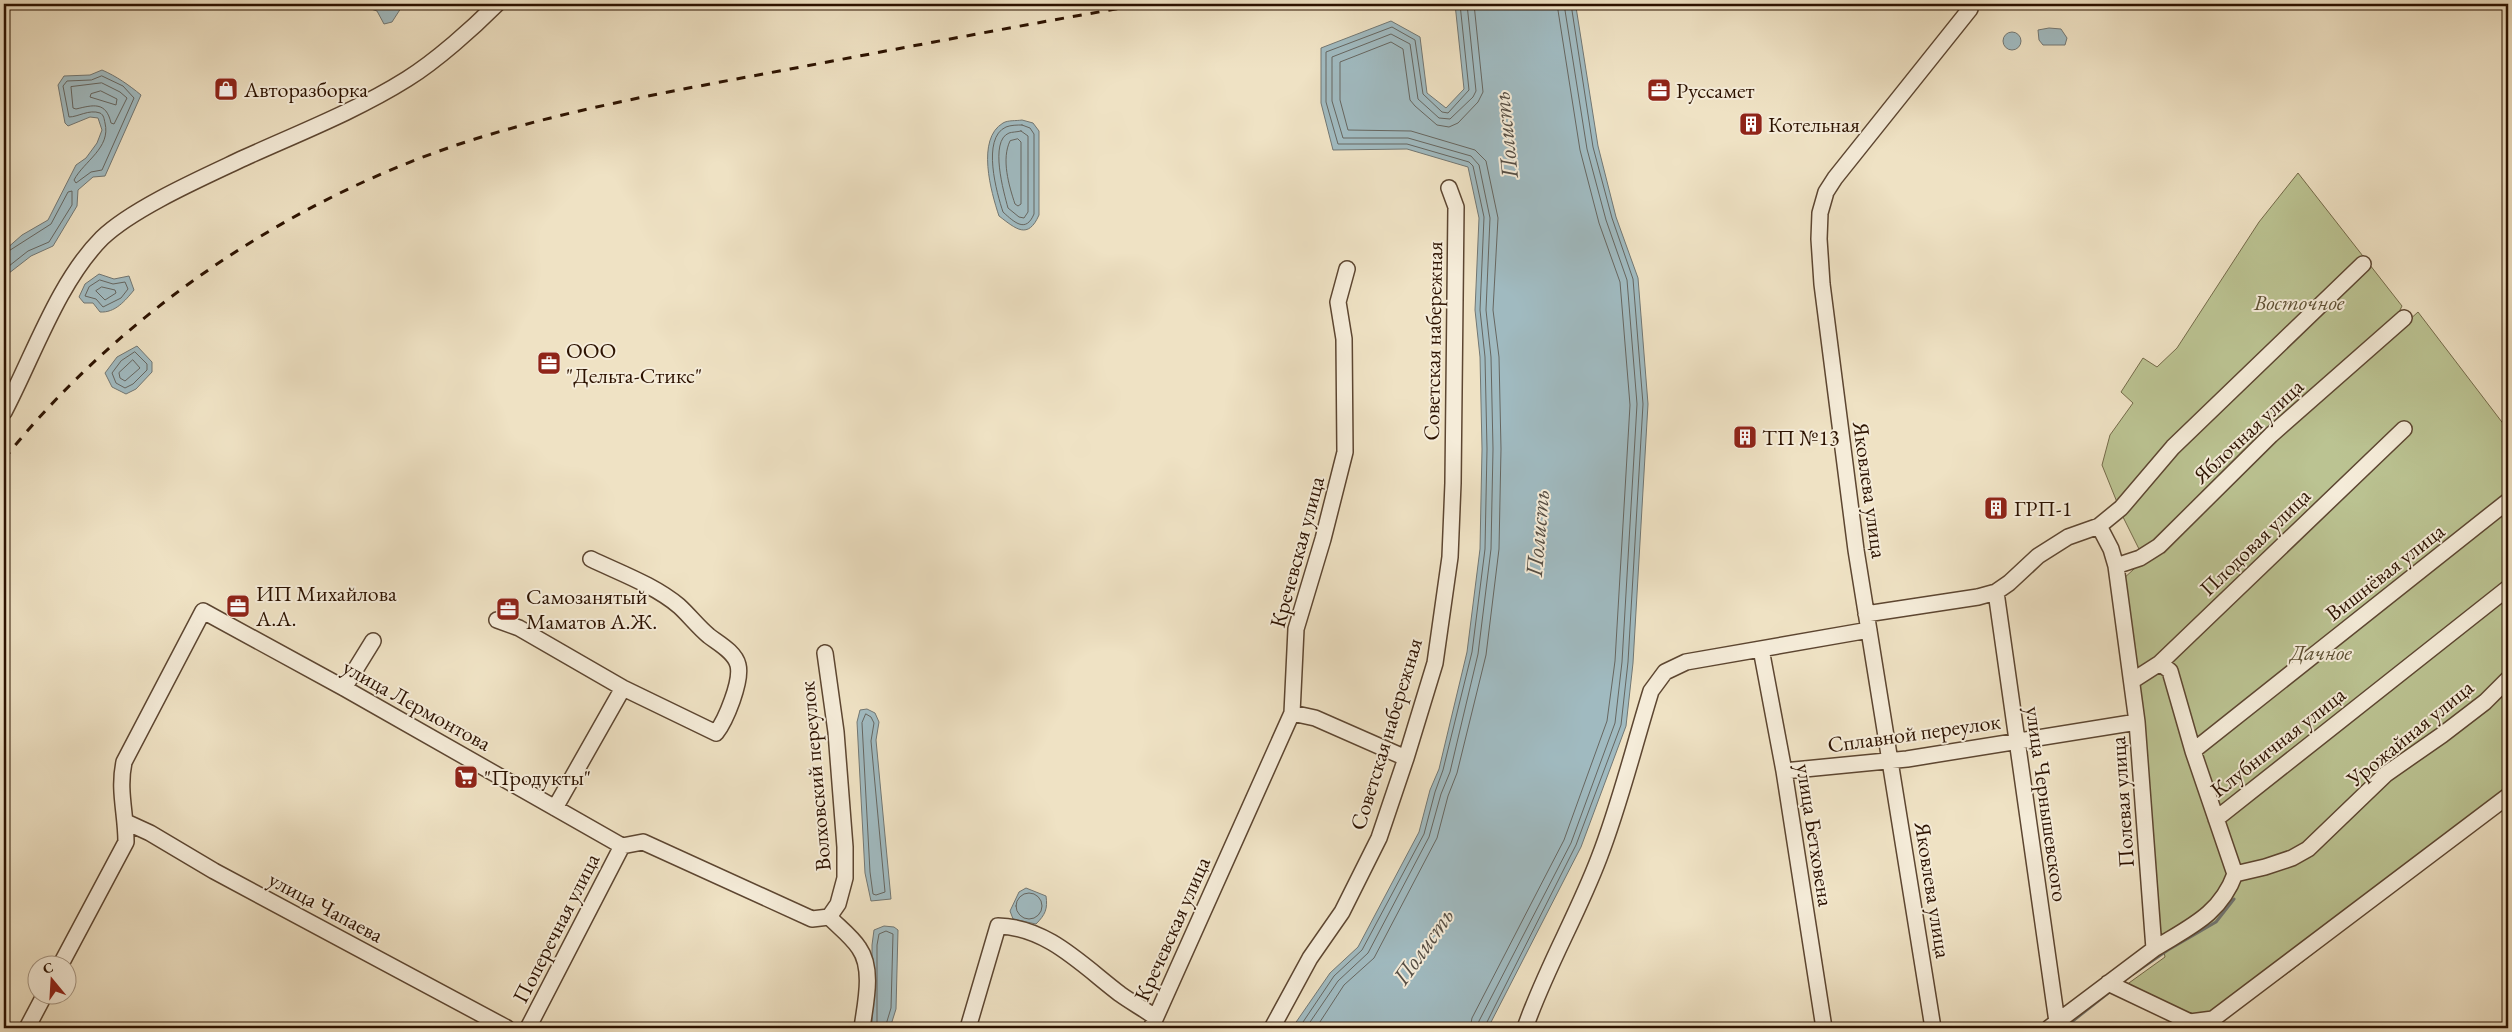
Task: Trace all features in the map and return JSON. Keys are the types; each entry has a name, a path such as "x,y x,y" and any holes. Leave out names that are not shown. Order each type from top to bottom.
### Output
{"street":[{"path":"4,412 51,313 84,259 103,237 166,197 351,109 408,79 476,24 497,4"},
{"name":"Яковлева улица","path":"1933,1028 1866,614 1822,284 1819,239 1820,213 1826,192 1835,178 1970,9 1970,4"},
{"name":"Советская набережная","path":"1272,1028 1310,958 1342,912 1378,838 1406,758 1435,663 1450,556 1453,483 1456,206 1449,188"},
{"path":"1866,614 1978,597 1996,592 2009,583 2038,556 2068,537 2099,526 2133,495 2173,447 2363,264"},
{"name":"Кречевская улица","path":"1153,1023 1292,713 1296,629 1323,539 1345,452 1344,339 1338,302 1346,269"},
{"name":"Яблочная улица","path":"2116,566 2140,558 2159,546 2271,435 2404,318"},
{"name":"Плодовая улица","path":"2132,681 2160,663 2404,429"},
{"name":"Вишнёвая улица","path":"2193,751 2508,501"},
{"name":"Полевая улица","path":"2099,526 2111,549 2116,566 2132,681 2137,722 2154,949"},
{"path":"497,620 519,628 623,688 716,733 723,723 739,677 738,664 725,648 708,635 678,605 657,591 591,559"},
{"name":"Клубничная улица","path":"2216,819 2508,588"},
{"name":"улица Чернышевского","path":"1996,592 2053,1025"},
{"name":"улица Лермонтова","path":"126,822 120,782 124,762 203,611 344,688 622,846"},
{"path":"1526,1028 1536,997 1554,963 1599,858 1651,691 1665,672 1686,662 1869,630"},
{"path":"344,688 373,640"},
{"name":"улица Бетховена","path":"1761,649 1784,771 1824,1028"},
{"name":"Волховский переулок","path":"825,652 836,732 845,847 845,878 838,904 830,918"},
{"path":"2053,1025 2154,949 2206,918 2223,900 2235,874 2193,751 2170,671 2160,663"},
{"name":"Урожайная улица","path":"2235,874 2292,858 2308,849 2386,774 2485,702 2508,678"},
{"path":"554,808 623,688"},
{"path":"1292,713 1315,718 1406,758"},
{"name":"Сплавной переулок","path":"1784,771 1891,760 2137,722"},
{"path":"2108,984 2190,1022 2213,1019 2508,796"},
{"path":"67,954 120,857 126,842 126,822"},
{"name":"улица Чапаева","path":"126,822 150,833 214,871 507,1028"},
{"path":"622,846 643,842 812,919 830,918 860,949 865,964 866,998 862,1028"},
{"name":"Поперечная улица","path":"528,1028 622,846"},
{"path":"968,1028 998,926 1017,926 1045,938 1068,952 1122,995 1153,1023"},
{"path":"27,1028 40,1004"}],"green space":[{"name":"Восточное","path":"2298,173 2402,306 2396,318 2141,553 2123,517 2102,465 2110,435 2133,403 2121,392 2143,358 2157,367 2177,348 2259,222"},
{"name":"Дачное","path":"2418,312 2508,430 2508,801 2292,970 2214,1026 2185,1028 2115,993 2165,957 2161,937 2144,730 2123,579"}],"water":[{"path":"356,4 399,4 401,8 392,22 384,24 377,11"},
{"name":"Полисть","path":"1455,4 1574,4 1576,7 1598,146 1616,217 1638,278 1648,404 1633,663 1626,726 1581,847 1488,1028 1292,1028 1330,973 1358,947 1419,832 1430,790 1439,769 1467,652 1480,549 1482,449 1480,357 1475,310 1479,218 1468,167 1407,149 1333,150 1321,103 1321,48 1391,21 1420,37 1427,93 1446,108 1464,89"},
{"path":"2049,28 2061,29 2067,38 2065,45 2043,45 2039,40 2038,30"},
{"path":"2008,32 2016,32 2021,37 2019,48 2008,50 2003,45 2003,37"},
{"path":"102,70 122,81 141,95 105,176 93,177 78,190 77,206 53,246 31,256 4,277 5,250 22,235 48,220 76,165 86,158 97,143 102,130 98,118 90,117 68,126 65,123 58,85 64,76 90,75"},
{"path":"1022,120 1033,123 1039,131 1039,215 1035,223 1026,230 1016,228 999,216 992,194 988,166 990,141 995,131 1005,122"},
{"path":"99,274 114,279 129,276 134,290 123,302 110,311 100,312 93,303 84,303 79,297 85,284"},
{"path":"137,346 152,362 152,372 136,389 126,394 112,387 105,373 117,357"},
{"path":"867,709 875,713 879,722 876,740 891,899 871,901 865,873 857,722 860,710"},
{"path":"1026,888 1046,896 1047,905 1045,912 1036,924 1013,919 1010,911 1019,892"},
{"path":"884,926 894,927 898,930 896,1009 890,1028 872,1028 872,945 874,930"}],"waterway":[{"path":"2133,974 2168,950 2216,922 2234,899"},
{"path":"2064,1028 2112,990"}],"railway":[{"path":"4,459 51,405 102,355 157,308 216,265 278,226 342,192 408,163 475,139 592,108 711,84 1145,4"}],"place":[{"name":"Авторазборка","path":"226,89"},
{"name":"Руссамет","path":"1659,90"},
{"name":"Котельная","path":"1751,124"},
{"name":"ООО \"Дельта-Стикс\"","path":"549,363"},
{"name":"ТП №13","path":"1745,437"},
{"name":"ГРП-1","path":"1996,508"},
{"name":"ИП Михайлова А.А.","path":"238,606"},
{"name":"Самозанятый Маматов А.Ж.","path":"508,609"},
{"name":"\"Продукты\"","path":"466,777"}]}
